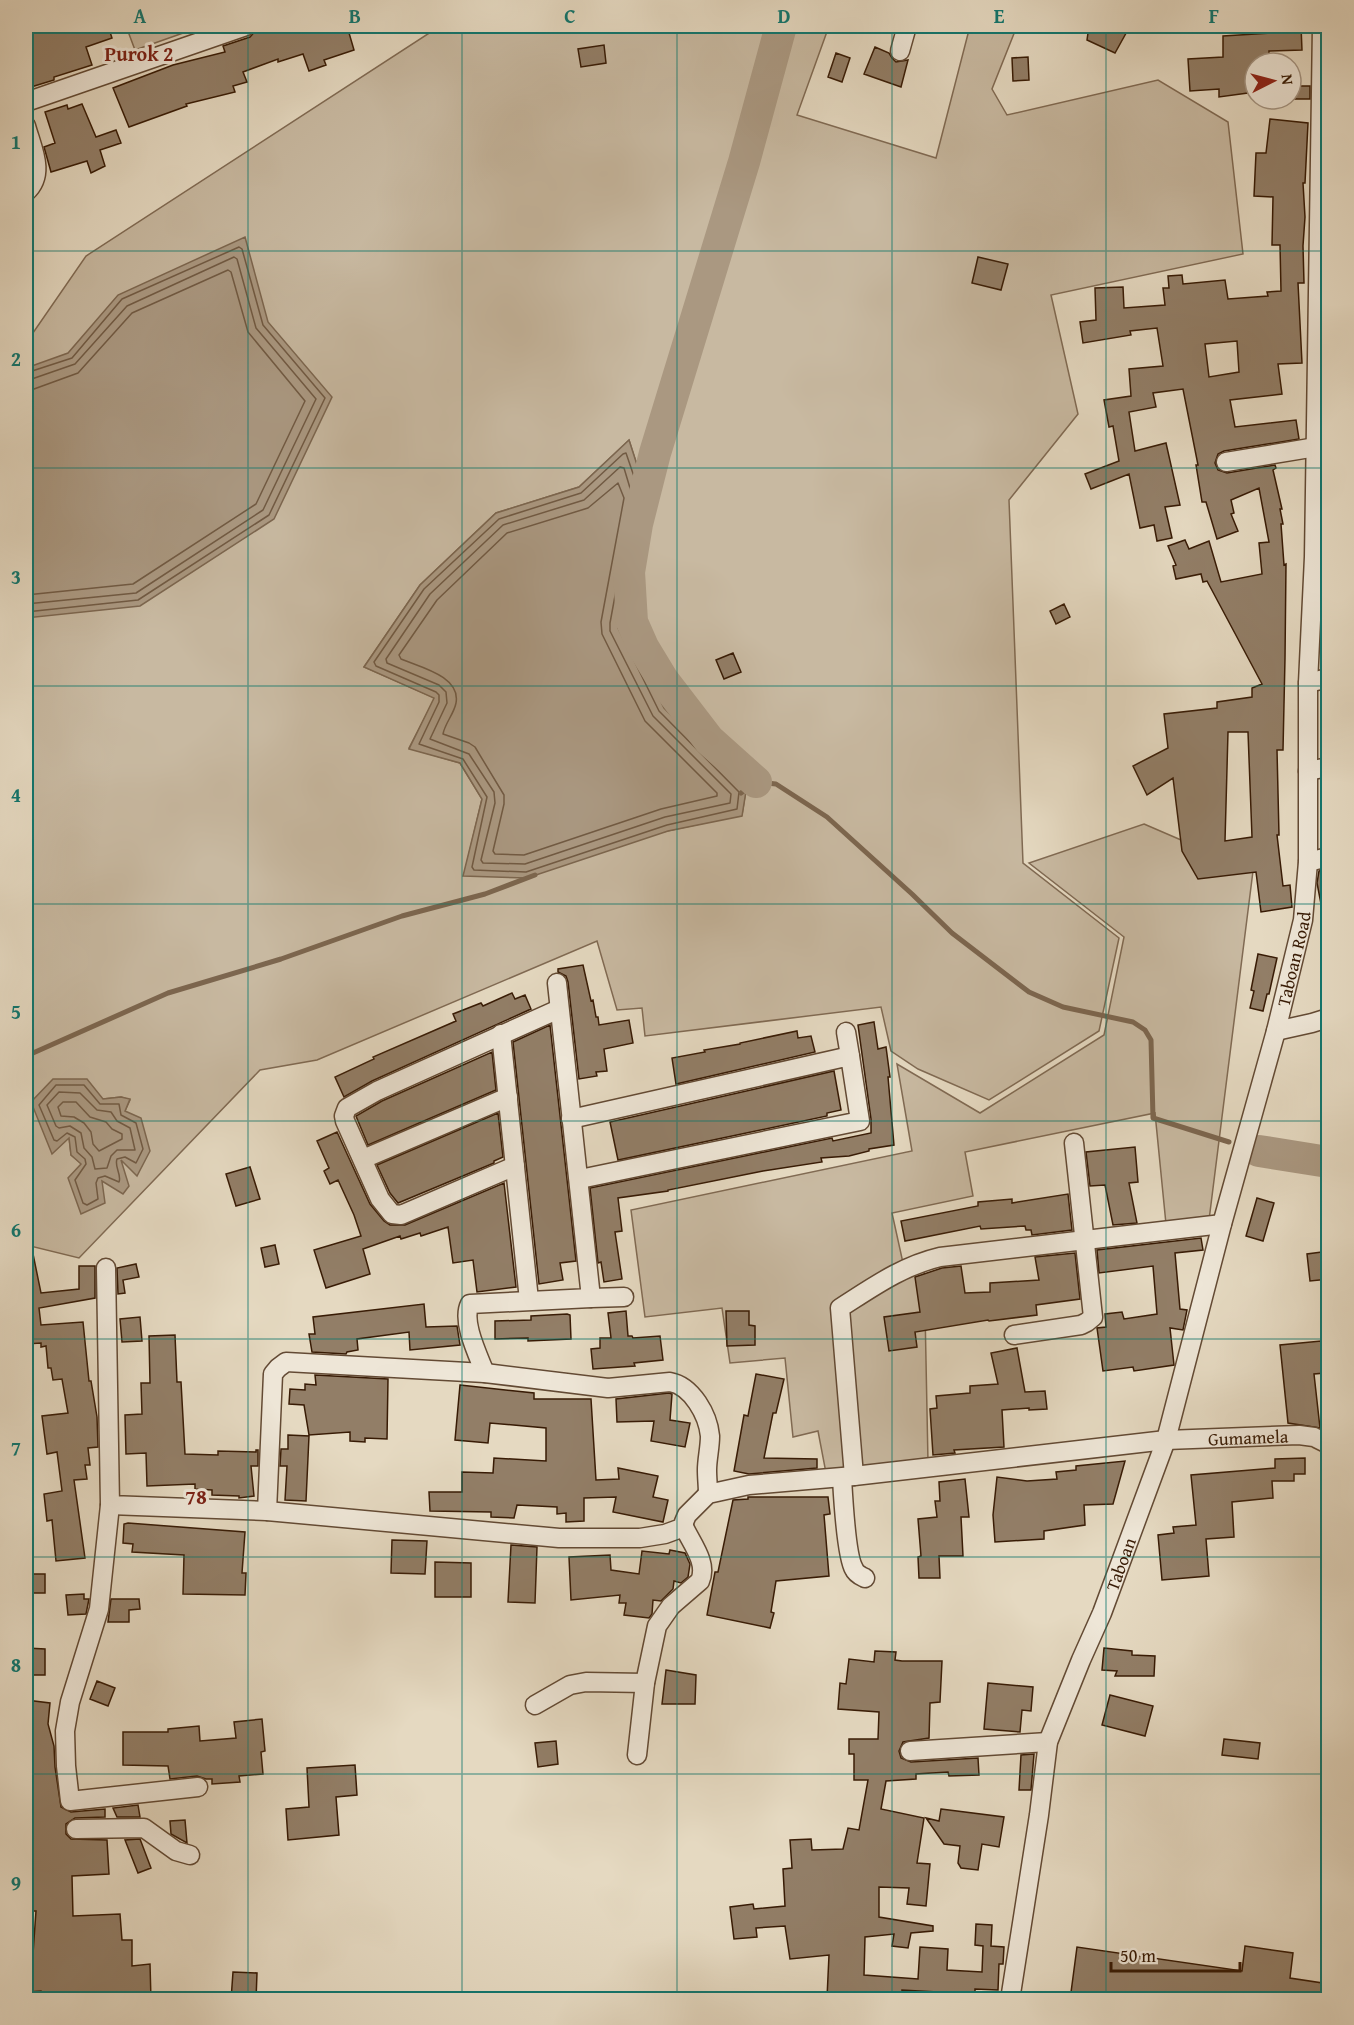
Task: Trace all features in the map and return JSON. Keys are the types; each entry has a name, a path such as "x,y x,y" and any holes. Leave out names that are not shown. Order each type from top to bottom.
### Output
{"street":[{"path":"26,102 246,26"},
{"path":"900,51 907,26"},
{"name":"Taboan Road","path":"1248,1131 1304,920 1308,862 1308,682 1321,556 1316,447 1322,26"},
{"path":"26,126 37,167 36,178 26,192"},
{"path":"1226,462 1316,447"},
{"path":"1308,682 1329,678"},
{"path":"1308,771 1329,766"},
{"path":"1308,862 1329,857"},
{"path":"557,983 571,1119 580,1179 591,1298"},
{"path":"515,1166 401,1215 388,1212 380,1199 344,1116 347,1108 377,1091 559,1009"},
{"path":"1276,1031 1329,1018"},
{"path":"580,1179 861,1128 846,1032"},
{"path":"501,1034 529,1300"},
{"path":"571,1119 850,1056"},
{"path":"363,1159 508,1097"},
{"name":"Taboan","path":"1010,2000 1048,1742 1102,1613 1166,1440 1248,1131"},
{"path":"1014,1335 1081,1325 1091,1320 1093,1315 1074,1143"},
{"path":"865,1578 855,1572 852,1564 845,1516 848,1477 840,1308 895,1273 926,1260 1222,1224"},
{"path":"106,1268 110,1505 99,1609 70,1702 65,1731 69,1801 198,1787"},
{"path":"485,1373 467,1314 472,1303 624,1297"},
{"path":"267,1511 273,1374 286,1362 485,1373 599,1388 670,1382 680,1385 687,1390 698,1405 710,1433 708,1494 687,1515 684,1522 684,1527 702,1563 702,1575 699,1581 671,1606 657,1626 645,1683 637,1755"},
{"name":"Gumamela","path":"708,1494 749,1485 848,1477 1166,1440 1299,1435 1314,1437 1329,1444"},
{"path":"110,1505 267,1511 559,1538 640,1538 665,1534 684,1527"},
{"path":"535,1705 570,1685 586,1682 645,1683"},
{"path":"910,1751 1048,1742"},
{"path":"76,1829 144,1828 176,1851 190,1855"}],"shaded area":[{"path":"126,26 203,26 135,50"},
{"path":"440,26 829,26 797,115 936,158 970,26 1017,26 992,89 1007,115 1158,80 1228,122 1243,254 1051,295 1078,414 1009,500 1023,863 1119,938 1099,1031 989,1100 918,1069 891,1051 881,1007 645,1036 642,1008 617,1010 597,941 317,1060 260,1070 79,1258 26,1245 26,343 86,256","holes":["629,440 647,496 623,626 664,708 746,790 742,815 464,875 482,799 460,763 409,748 435,698 364,667 420,585 496,513 579,487","121,1097 130,1100 125,1111 120,1158 102,1180 71,1155 69,1137 52,1153 103,1099"]},
{"path":"1144,824 1253,871 1209,1220 1166,1224 1155,1113 965,1152 973,1196 892,1213 903,1263 924,1259 928,1462 826,1473 818,1431 793,1437 785,1358 730,1363 722,1308 645,1317 631,1210 912,1151 897,1064 980,1113 1104,1035 1124,937 1029,863"}],"water":[{"path":"245,237 268,322 332,397 274,519 140,606 26,618 26,368 68,353 118,295"},
{"path":"629,440 647,496 623,626 664,708 746,791 742,816 668,831 527,878 463,876 482,799 460,763 409,749 434,698 364,667 420,585 496,513 579,487"},
{"path":"53,1079 87,1079 103,1099 121,1097 130,1099 125,1111 141,1118 150,1151 137,1176 121,1160 129,1186 123,1194 102,1181 105,1203 81,1214 68,1178 81,1164 71,1155 69,1138 52,1154 31,1102"}],"building":[{"path":"26,26 108,26 112,38 86,47 92,65 31,87 26,71"},
{"path":"269,26 347,26 354,50 324,60 326,65 309,71 303,54 278,62 278,59 243,72 247,82 233,86 235,92 186,104 187,106 129,127 113,88 173,65 225,52 223,46 250,37 256,30"},
{"path":"1089,26 1130,26 1115,53 1087,40"},
{"path":"1272,26 1301,26 1302,50 1243,51 1243,94 1219,97 1219,89 1190,91 1188,59 1223,57 1223,36 1272,33"},
{"path":"604,45 606,63 581,67 578,49"},
{"path":"875,47 889,53 896,62 908,60 901,87 864,74"},
{"path":"836,53 850,58 842,82 828,77"},
{"path":"1028,57 1029,80 1013,81 1012,58"},
{"path":"1303,86 1310,86 1310,99 1303,99"},
{"path":"82,104 96,137 116,130 121,143 100,150 105,166 91,173 87,161 51,172 44,147 55,143 45,112 67,105 68,109"},
{"path":"1270,119 1308,123 1305,183 1303,183 1304,283 1298,283 1302,363 1278,364 1282,394 1230,400 1235,427 1296,420 1299,439 1224,451 1218,454 1215,463 1218,470 1227,473 1275,465 1276,468 1273,470 1282,509 1280,509 1283,524 1281,524 1284,565 1286,564 1285,658 1283,750 1277,750 1279,835 1277,835 1283,886 1290,885 1292,907 1261,912 1256,872 1198,879 1182,851 1173,778 1147,795 1133,766 1168,748 1164,714 1217,708 1217,702 1252,697 1252,688 1262,684 1207,581 1203,582 1201,574 1176,579 1173,566 1176,565 1168,546 1185,540 1189,549 1209,541 1221,582 1262,574 1259,543 1269,542 1259,488 1231,500 1234,513 1231,514 1238,531 1217,539 1206,502 1202,502 1196,465 1198,465 1183,389 1153,393 1156,407 1129,412 1135,451 1166,443 1180,505 1165,507 1172,538 1157,541 1154,525 1140,528 1129,474 1091,489 1085,474 1119,461 1113,426 1109,427 1104,400 1131,396 1129,369 1163,366 1157,328 1130,331 1131,335 1083,343 1080,322 1096,320 1095,288 1123,287 1124,308 1165,305 1163,288 1169,288 1168,276 1182,275 1183,284 1225,280 1228,299 1268,296 1267,292 1281,291 1280,245 1272,245 1273,197 1254,196 1256,153 1266,153","holes":["1237,341 1239,372 1209,377 1205,344","1228,732 1248,732 1252,837 1225,841"]},
{"path":"978,257 1008,264 1001,290 972,283"},
{"path":"1064,604 1070,617 1056,624 1050,611"},
{"path":"733,653 741,672 724,679 716,660"},
{"path":"1329,868 1329,903 1321,904 1317,883 1319,871"},
{"path":"1258,954 1277,958 1263,1011 1250,1008"},
{"path":"583,965 599,1025 629,1020 633,1043 604,1049 607,1071 596,1072 597,1076 579,1079 568,982 566,976 558,972 558,969"},
{"path":"512,993 515,999 525,995 531,1009 372,1081 344,1097 335,1077 374,1059 373,1057 456,1021 453,1014 481,1003 483,1006"},
{"path":"874,1022 878,1049 886,1047 894,1145 869,1149 869,1151 849,1156 821,1158 822,1162 618,1198 622,1231 615,1232 622,1279 604,1282 601,1262 598,1263 590,1188 832,1138 833,1141 871,1133 858,1025"},
{"path":"550,1025 576,1261 560,1263 563,1280 539,1284 513,1042"},
{"path":"797,1031 798,1038 811,1036 815,1052 676,1084 672,1058"},
{"path":"492,1052 496,1090 368,1145 356,1116 382,1101"},
{"path":"834,1071 841,1110 827,1113 827,1116 618,1160 610,1122"},
{"path":"498,1113 503,1157 494,1163 398,1203 390,1193 377,1165"},
{"path":"337,1132 370,1204 390,1225 405,1225 504,1183 516,1287 477,1292 473,1260 453,1263 448,1227 421,1236 420,1233 401,1239 400,1236 363,1249 370,1274 326,1288 314,1250 361,1236 338,1180 330,1184 324,1171 329,1168 317,1141"},
{"path":"1135,1147 1138,1182 1129,1183 1137,1223 1113,1225 1105,1185 1090,1186 1086,1152"},
{"path":"250,1167 260,1199 236,1206 226,1174"},
{"path":"1068,1194 1072,1230 1032,1235 1031,1230 1026,1230 1025,1226 981,1229 980,1226 905,1241 901,1221 978,1206 978,1202 1012,1199 1012,1203"},
{"path":"1257,1198 1274,1203 1263,1241 1246,1236"},
{"path":"1201,1238 1203,1250 1175,1253 1180,1309 1187,1310 1183,1330 1170,1328 1174,1365 1134,1371 1133,1367 1103,1371 1097,1328 1106,1327 1105,1314 1122,1312 1124,1319 1157,1314 1153,1266 1099,1273 1097,1250"},
{"path":"275,1245 279,1264 265,1267 261,1248"},
{"path":"26,1249 32,1249 41,1293 79,1289 79,1266 95,1266 95,1298 39,1308 41,1325 83,1322 89,1381 91,1381 97,1417 98,1447 88,1448 90,1465 85,1465 87,1479 74,1480 85,1558 56,1561 52,1520 47,1521 44,1494 62,1491 57,1452 47,1454 42,1416 68,1413 62,1379 53,1380 51,1368 48,1368 46,1346 41,1347 41,1343 26,1344"},
{"path":"1329,1251 1329,1279 1310,1281 1307,1254"},
{"path":"1075,1253 1080,1299 1036,1305 1037,1315 988,1320 915,1332 917,1347 889,1351 884,1317 920,1312 915,1277 942,1268 961,1266 965,1293 990,1292 990,1283 1039,1280 1035,1257"},
{"path":"136,1264 139,1277 123,1280 125,1293 118,1294 117,1268"},
{"path":"424,1304 426,1327 457,1326 460,1345 410,1350 409,1332 357,1339 358,1350 346,1354 312,1352 309,1334 315,1334 313,1317"},
{"path":"626,1311 628,1336 633,1338 660,1336 663,1360 634,1363 635,1366 593,1369 591,1349 600,1348 600,1338 611,1338 608,1313"},
{"path":"726,1311 749,1311 749,1325 755,1326 755,1345 727,1346"},
{"path":"570,1315 571,1339 528,1341 528,1338 495,1339 495,1321 531,1320 531,1316"},
{"path":"140,1317 142,1341 122,1342 120,1319"},
{"path":"175,1335 177,1382 181,1382 185,1454 218,1455 218,1451 256,1452 258,1450 258,1466 251,1466 254,1496 239,1498 239,1496 212,1495 212,1490 195,1489 195,1484 147,1486 146,1453 126,1454 125,1415 142,1414 141,1383 150,1383 149,1336"},
{"path":"1321,1341 1325,1373 1314,1374 1320,1428 1288,1423 1280,1345"},
{"path":"1017,1348 1025,1392 1045,1391 1047,1409 1002,1410 1004,1447 954,1450 955,1453 933,1455 930,1409 937,1408 936,1396 970,1393 970,1386 998,1384 991,1353"},
{"path":"756,1374 784,1379 776,1413 773,1413 764,1458 817,1459 817,1468 749,1474 734,1471 744,1415 748,1416"},
{"path":"315,1375 388,1379 387,1439 365,1438 365,1442 350,1441 350,1432 309,1435 304,1405 289,1404 290,1389 305,1390 305,1384 316,1385"},
{"path":"460,1385 534,1393 534,1399 591,1399 596,1480 619,1479 618,1468 658,1476 653,1497 668,1500 663,1522 613,1512 616,1497 584,1498 584,1521 566,1522 566,1513 557,1514 557,1507 517,1505 514,1518 491,1517 491,1512 430,1511 429,1492 462,1492 462,1472 493,1473 494,1458 546,1461 546,1428 490,1423 488,1443 455,1440"},
{"path":"672,1394 670,1420 690,1423 685,1447 651,1441 654,1421 617,1422 616,1399"},
{"path":"288,1435 309,1436 306,1501 285,1500 287,1466 280,1466 281,1449 288,1449"},
{"path":"1305,1458 1305,1474 1294,1474 1294,1481 1272,1481 1273,1498 1232,1502 1234,1537 1206,1539 1209,1576 1162,1580 1158,1535 1174,1533 1173,1527 1196,1525 1191,1475 1275,1468 1275,1459"},
{"path":"1125,1461 1113,1504 1084,1505 1085,1525 1044,1531 1044,1539 995,1542 993,1515 997,1477 1027,1481 1057,1479 1056,1472 1076,1470 1076,1466"},
{"path":"965,1479 969,1517 961,1517 963,1556 939,1556 940,1578 919,1578 918,1557 921,1556 918,1519 937,1517 935,1501 940,1501 939,1482"},
{"path":"748,1497 828,1497 830,1514 824,1515 829,1576 776,1581 771,1612 774,1613 770,1628 707,1615 733,1500 748,1499"},
{"path":"124,1524 245,1532 242,1573 246,1573 245,1595 183,1594 184,1555 132,1552 133,1544 123,1543"},
{"path":"392,1540 427,1541 425,1574 391,1573"},
{"path":"511,1545 537,1547 535,1603 508,1602"},
{"path":"670,1550 685,1553 690,1564 688,1577 681,1583 674,1581 673,1589 661,1601 653,1600 652,1614 649,1618 624,1615 626,1603 619,1603 620,1595 571,1600 569,1557 610,1555 611,1570 639,1574 642,1551 669,1554"},
{"path":"435,1562 471,1563 471,1597 435,1597"},
{"path":"26,1574 45,1574 45,1593 26,1593"},
{"path":"84,1594 84,1599 89,1599 86,1614 68,1615 66,1595"},
{"path":"111,1599 139,1599 140,1609 129,1610 129,1622 108,1622"},
{"path":"26,1648 45,1649 45,1675 26,1675"},
{"path":"1104,1648 1132,1651 1132,1655 1155,1656 1154,1676 1115,1676 1117,1671 1102,1670"},
{"path":"875,1651 896,1652 895,1660 942,1661 940,1702 930,1703 929,1738 903,1742 899,1751 901,1758 911,1762 978,1758 979,1775 949,1776 948,1772 916,1774 916,1779 886,1781 881,1809 924,1818 917,1863 930,1864 926,1906 907,1904 909,1888 879,1887 879,1917 933,1926 933,1931 911,1933 908,1948 892,1946 894,1934 865,1937 864,1975 918,1979 920,1947 948,1949 947,1970 982,1972 983,1946 975,1945 976,1924 992,1925 991,1946 1004,1947 1003,1964 999,1964 998,1990 975,1989 975,1994 902,1990 902,1994 873,1992 872,2000 827,1998 829,1955 790,1959 785,1926 756,1928 757,1937 734,1939 730,1907 753,1904 754,1909 785,1906 783,1869 792,1868 790,1840 811,1839 812,1850 843,1849 848,1828 859,1830 868,1780 854,1780 854,1754 849,1754 849,1739 878,1739 879,1712 838,1709 840,1683 846,1684 849,1659 874,1662"},
{"path":"666,1670 696,1675 695,1704 662,1704"},
{"path":"97,1681 115,1688 108,1706 90,1699"},
{"path":"988,1683 1033,1687 1031,1711 1022,1710 1020,1732 984,1729"},
{"path":"1110,1695 1153,1706 1145,1736 1102,1725"},
{"path":"26,1700 50,1703 48,1724 54,1746 61,1807 71,1812 105,1809 105,1817 75,1818 66,1824 66,1834 71,1839 107,1840 109,1874 72,1876 73,1916 120,1914 122,1940 132,1940 132,1966 150,1964 151,2000 42,2000 41,1991 26,1992 26,1968 32,1968 36,1911 26,1911 26,1834 29,1834 29,1804 26,1804"},
{"path":"262,1719 265,1751 261,1752 263,1774 239,1776 240,1782 212,1784 212,1779 197,1776 170,1779 168,1766 123,1765 123,1732 168,1732 168,1729 199,1726 200,1741 236,1738 234,1722"},
{"path":"1224,1739 1260,1743 1258,1759 1222,1755"},
{"path":"556,1741 558,1764 538,1767 535,1743"},
{"path":"1034,1754 1031,1790 1019,1790 1021,1755"},
{"path":"355,1765 357,1795 336,1797 339,1835 288,1840 286,1809 309,1807 307,1768"},
{"path":"138,1805 140,1817 117,1817 113,1808"},
{"path":"941,1809 1004,1817 999,1847 982,1844 978,1870 961,1868 958,1863 960,1846 944,1844 926,1818 939,1821"},
{"path":"185,1820 187,1843 171,1834 170,1821"},
{"path":"140,1839 151,1868 138,1873 125,1840"},
{"path":"1245,1946 1293,1953 1290,1978 1329,1984 1329,2000 1070,2000 1077,1947 1242,1971"},
{"path":"233,1972 257,1973 256,2000 231,2000"}],"waterway":[{"path":"756,782 709,740 663,680 643,647 632,622 629,572 637,524 655,453 744,162 781,26"},
{"path":"741,793 756,782 776,784 827,817 952,933 1029,992 1063,1007 1133,1022 1145,1030 1151,1040 1153,1118 1229,1142"},
{"path":"26,1054 33,1053 168,993 281,959 402,916 485,894 535,875"},
{"path":"1259,1151 1328,1162"}],"district":[{"name":"Purok 2","path":"139,53"},
{"name":"78","path":"196,1496"}]}
